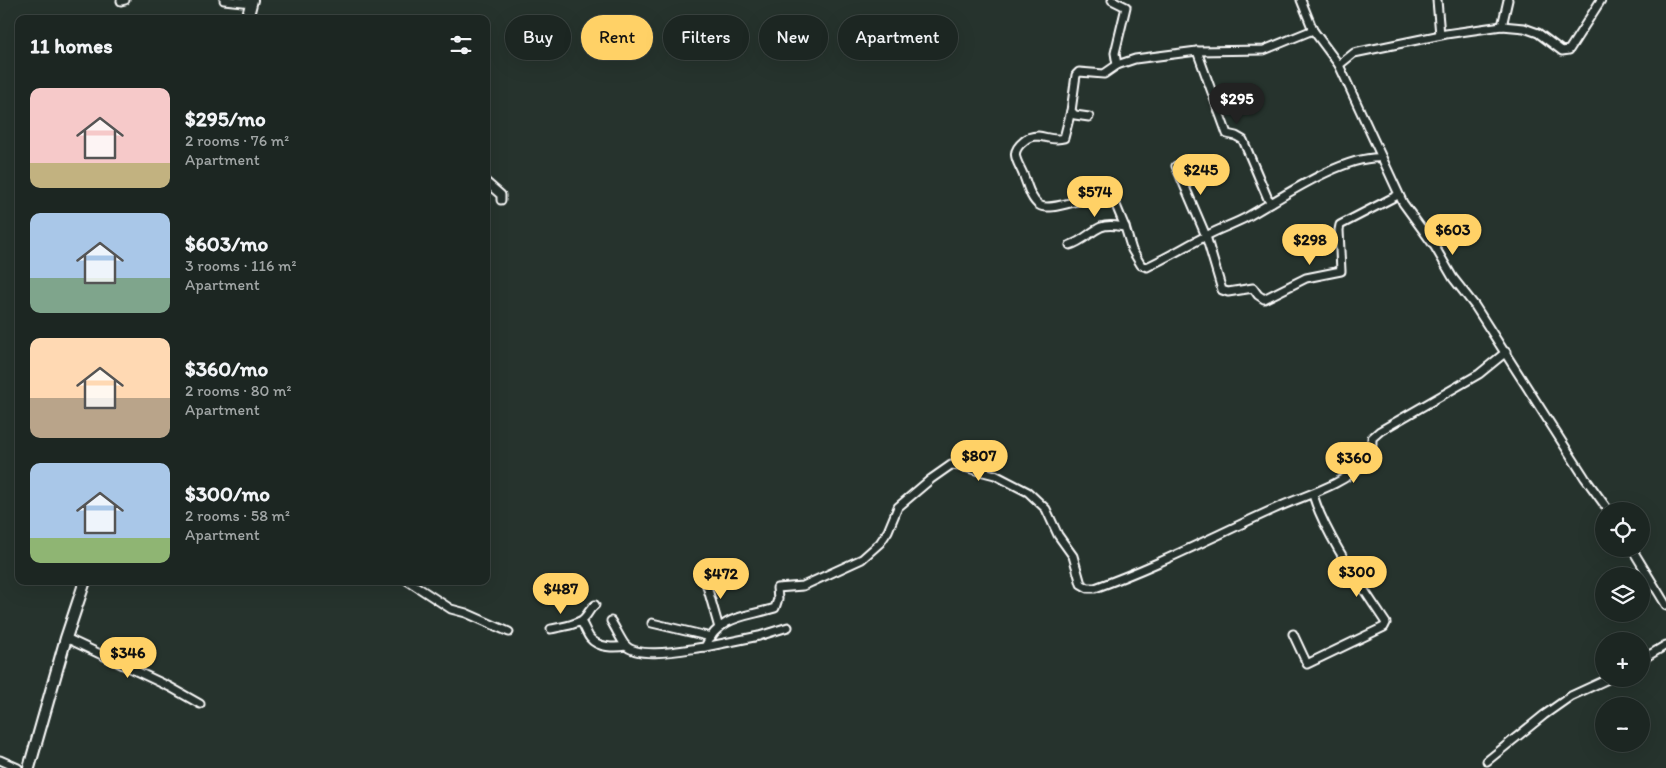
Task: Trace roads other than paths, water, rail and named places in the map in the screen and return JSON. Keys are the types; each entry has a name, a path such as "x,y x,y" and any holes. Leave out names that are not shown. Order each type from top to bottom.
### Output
{"street":[{"path":"224,0 252,1 248,15"},
{"path":"1112,0 1126,7 1115,53 1116,65"},
{"path":"1301,0 1313,30 1339,65 1398,195 1435,247 1453,278 1476,306 1603,502"},
{"path":"1437,0 1440,35"},
{"path":"1502,26 1508,0"},
{"path":"1339,65 1354,53 1440,35 1502,26 1524,28 1538,33 1562,52 1569,50 1601,0"},
{"path":"1313,30 1264,50 1197,51 1135,59 1116,65 1104,74 1080,72 1076,75 1071,111 1064,138 1059,140 1037,136 1026,139 1016,148 1015,155 1030,192 1038,204 1045,208 1090,197 1108,196 1113,198 1132,250 1141,265 1147,268 1206,236 1245,218 1297,187 1351,162 1370,157 1382,158"},
{"path":"1197,51 1227,134 1243,140 1268,199 1272,202"},
{"path":"1071,111 1075,115 1090,117"},
{"path":"1176,166 1206,236 1222,290 1228,292 1253,288 1258,295 1264,298 1306,278 1341,271 1340,225 1398,195"},
{"path":"490,185 501,195 501,200"},
{"path":"1070,245 1087,237 1100,227 1110,225 1125,227"},
{"path":"706,647 711,637 719,628 730,620 775,608 778,599 777,588 803,586 862,559 880,543 888,532 898,506 951,465 995,475 1028,492 1046,509 1058,535 1073,556 1082,584 1088,588 1095,588 1160,563 1278,507 1312,495 1342,479 1366,462 1372,451 1372,438 1380,431 1479,374 1506,352"},
{"path":"1293,634 1307,664 1384,627 1386,623 1318,514 1312,495"},
{"path":"1637,557 1666,605"},
{"path":"706,572 705,579 719,628"},
{"path":"29,768 66,638 85,585"},
{"path":"414,585 450,609 466,613 509,632"},
{"path":"551,629 578,622 585,618 590,608 595,605"},
{"path":"611,621 626,646"},
{"path":"578,622 582,623 591,639 601,645 626,646 649,653 706,647 759,636 788,627"},
{"path":"652,623 711,637"},
{"path":"66,638 178,691 200,704"},
{"path":"1650,655 1666,646"},
{"path":"1487,761 1564,701 1595,686"},
{"path":"0,760 18,768"}]}
